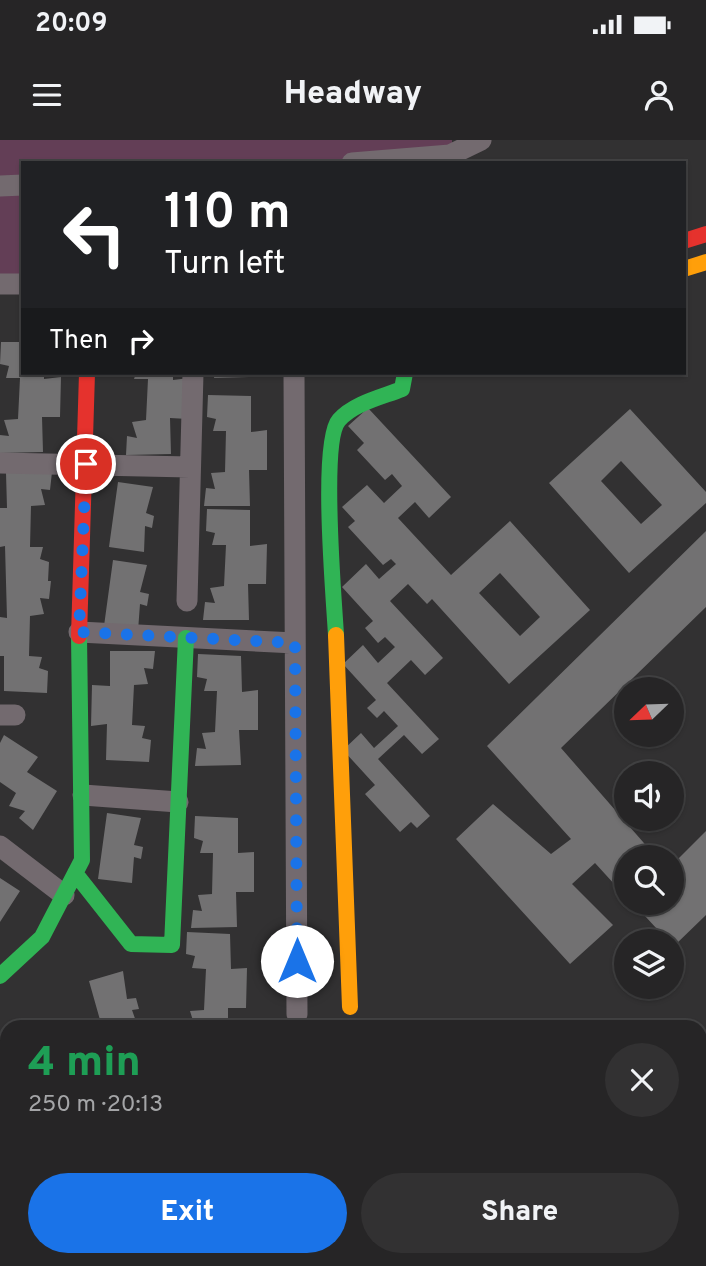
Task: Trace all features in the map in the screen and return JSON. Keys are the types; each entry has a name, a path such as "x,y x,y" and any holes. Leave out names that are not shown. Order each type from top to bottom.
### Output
{"main road":[{"path":"686,241 706,234"},
{"path":"686,268 706,262"},
{"path":"0,976 42,937 82,860 79,632 87,375"},
{"path":"350,1007 330,489 331,450 334,427 344,415 401,389 405,375"},
{"path":"75,873 131,944 172,945 186,638"}],"street":[{"path":"376,161 450,155 481,140"},
{"path":"0,187 21,185"},
{"path":"0,284 21,284"},
{"path":"187,601 193,375"},
{"path":"294,375 297,1014"},
{"path":"0,463 190,467"},
{"path":"79,632 295,643"},
{"path":"83,794 178,802"},
{"path":"0,846 64,895"}],"shaded area":[{"path":"0,140 452,140 452,161 21,161 21,278 0,278"}],"building":[{"path":"1,342 21,342 21,375 44,375 44,379 61,377 60,417 42,417 43,452 0,453 0,435 9,436 4,420 18,419 20,378 6,378 9,366 0,364"},
{"path":"135,375 173,375 173,380 189,378 188,419 170,418 171,454 126,455 127,436 137,438 132,422 146,420 148,379 134,379"},
{"path":"215,375 249,375 249,377 214,378"},
{"path":"208,395 251,396 251,432 267,430 267,470 249,470 250,506 204,506 206,488 215,489 211,473 225,472 226,431 213,431 216,419 207,417"},
{"path":"368,408 451,497 429,518 415,502 398,518 451,575 510,521 590,610 509,684 432,599 427,604 408,584 390,601 443,658 425,675 411,660 387,683 439,739 422,754 404,735 378,759 430,816 417,828 411,822 400,832 365,794 375,785 343,750 361,733 374,748 398,726 384,711 377,718 367,708 376,700 343,664 363,645 378,663 395,647 385,637 378,643 365,628 373,621 342,587 366,564 379,579 396,564 391,559 383,565 348,527 355,521 342,507 367,485 384,503 402,486 392,474 385,480 357,450 364,443 348,426","holes":["500,573 540,617 520,636 479,593"]},
{"path":"630,409 706,492 706,503 629,573 549,483","holes":["621,461 662,505 641,524 601,481"]},
{"path":"52,472 50,490 41,489 45,505 31,506 30,547 43,547 40,559 49,562 49,599 40,598 44,614 30,616 29,656 42,657 39,668 48,671 47,693 4,691 4,656 0,656 0,617 7,618 5,546 0,547 0,508 7,508 6,473"},
{"path":"118,482 153,487 146,513 154,516 152,528 145,526 144,552 109,547"},
{"path":"207,509 250,510 250,546 267,544 266,584 248,584 249,620 203,620 205,602 215,603 210,588 224,586 226,545 212,545 215,533 206,531"},
{"path":"706,531 706,607 634,677 614,677 614,696 561,748 614,809 614,831 633,831 646,845 614,845 614,884 595,863 572,884 613,925 570,964 456,839 493,804 551,854 571,839 487,746"},
{"path":"113,560 147,565 140,592 149,594 147,606 140,604 138,631 104,626"},
{"path":"110,651 155,651 153,669 144,668 148,684 134,685 132,725 145,726 142,738 151,740 149,762 106,760 107,724 91,726 92,685 110,686"},
{"path":"198,654 241,656 242,692 258,690 258,730 239,730 241,765 195,766 197,748 206,749 202,733 215,732 217,691 204,691 207,679 197,677"},
{"path":"4,735 38,757 27,772 57,791 33,830 19,818 25,811 9,806 16,793 0,782 0,743"},
{"path":"107,813 141,818 134,845 143,847 141,859 134,857 132,883 98,879"},
{"path":"195,816 238,818 238,853 254,852 254,892 236,892 237,927 191,928 193,910 202,911 198,895 212,894 213,853 200,853 203,841 194,838"},
{"path":"706,831 706,915 684,936 684,929 657,929 644,915 684,915 684,853"},
{"path":"0,878 20,891 0,922"},
{"path":"187,932 230,934 231,969 247,968 246,1008 228,1008 228,1020 193,1020 190,1011 204,1010 206,969 192,968 195,956 186,954"},
{"path":"123,971 127,999 136,998 139,1009 132,1010 136,1020 100,1020 89,981"}],"traffic: fast":[{"path":"336,635 329,488 333,434 339,420 352,409 402,389 405,375"},
{"path":"0,976 42,937 82,860 79,636"},
{"path":"75,873 131,944 172,945 186,638"}],"traffic: slow":[{"path":"686,268 706,262"},
{"path":"336,635 350,1007"}],"traffic: jam":[{"path":"686,240 706,234"},
{"path":"79,636 87,375"}],"route":[{"path":"86,464 79,632 295,643 297,961"}]}
